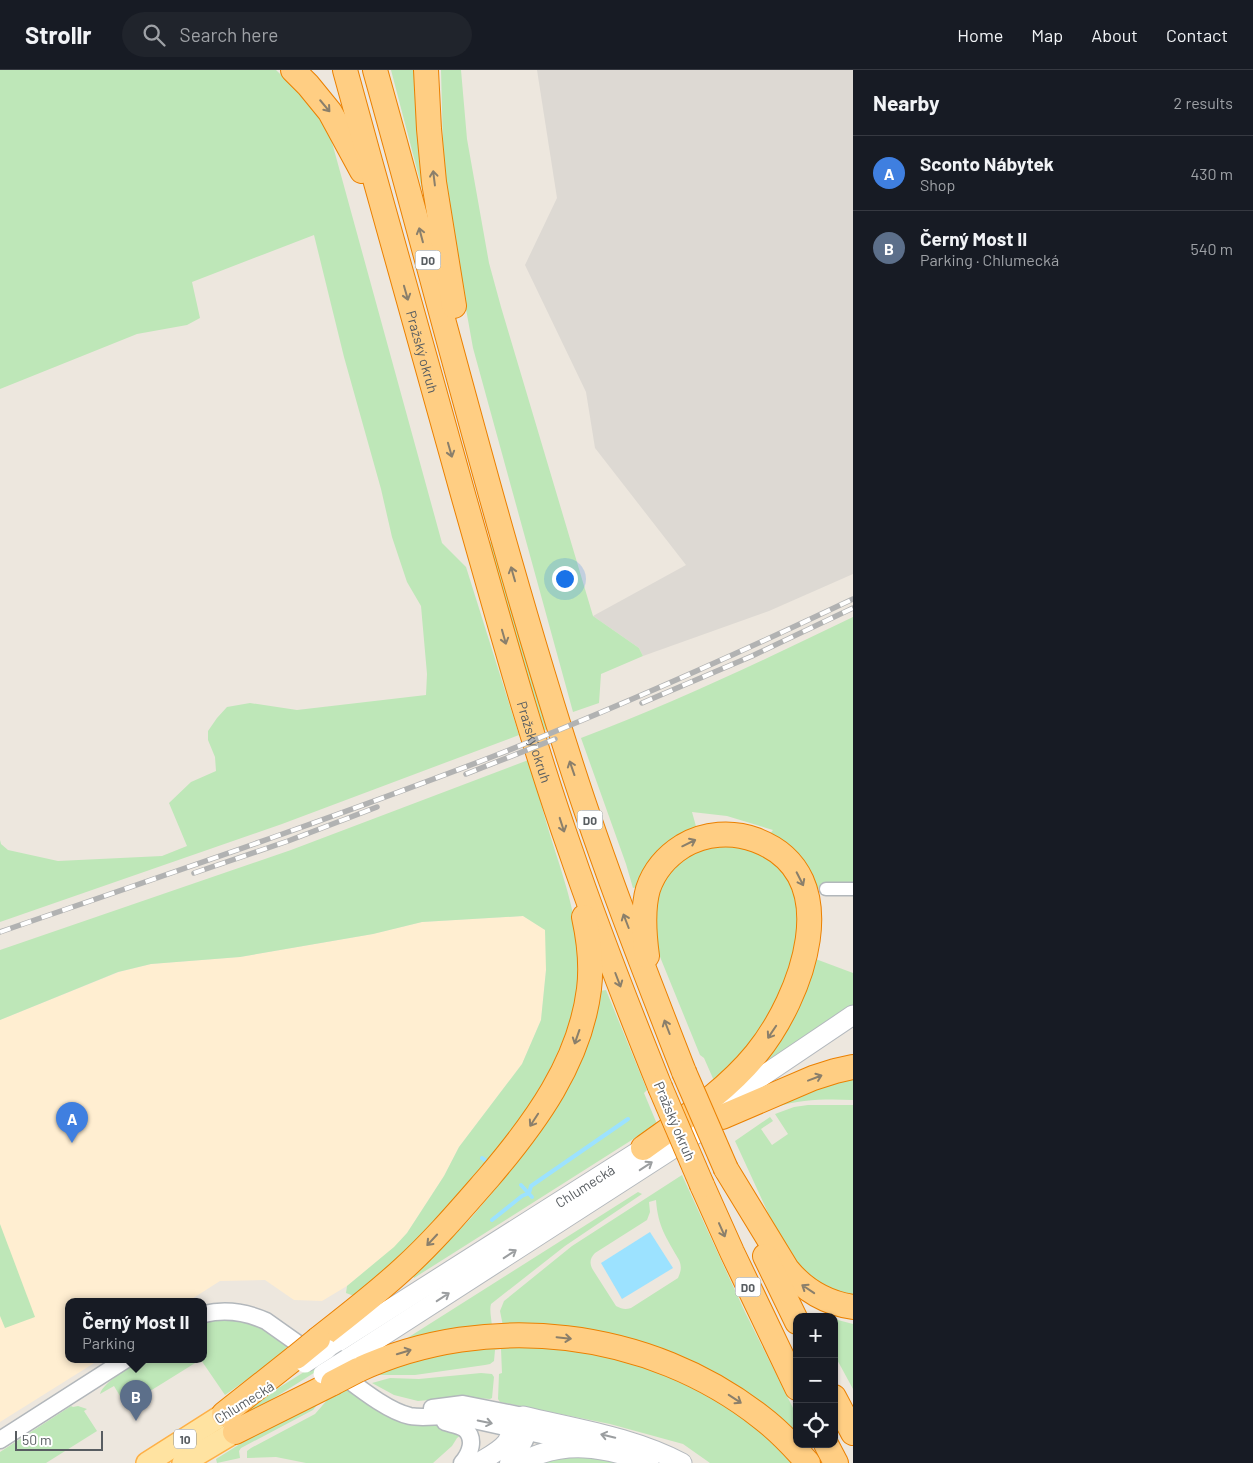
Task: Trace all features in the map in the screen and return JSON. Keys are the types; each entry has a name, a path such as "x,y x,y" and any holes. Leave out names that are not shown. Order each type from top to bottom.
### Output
{"highway":[{"path":"292,70 308,85 330,112 358,161 393,246"},
{"name":"Pražský okruh","path":"345,70 507,649 571,852 660,1087 732,1252 793,1380"},
{"name":"Pražský okruh","path":"375,70 508,555 568,757 621,908 684,1072 726,1170 793,1313"},
{"path":"426,70 428,129 434,182 458,332 480,451"},
{"path":"644,1148 721,1089 755,1056 778,1024 800,975 809,935 810,915 808,901 795,870 783,857 766,845 752,838 734,835 716,835 697,839 672,854 664,861 654,876 646,895 644,910 645,937 650,983"},
{"path":"229,1423 301,1360 323,1344 404,1268 465,1204 527,1131 559,1078 573,1048 583,1019 590,972 586,926 571,852"},
{"path":"722,1117 812,1078 853,1067"},
{"path":"726,1170 794,1278 807,1289 824,1298 853,1307"},
{"path":"229,1423 328,1379 352,1365 458,1340 525,1335 565,1338 600,1344 627,1350 668,1364 718,1389 761,1418 776,1429 808,1463"},
{"path":"837,1403 853,1433"},
{"path":"828,1448 836,1463"}],"main road":[{"name":"Chlumecká","path":"323,1344 746,1087 853,1016"},
{"name":"Chlumecká","path":"352,1365 722,1117 816,1053 853,1025"},
{"name":"Chlumecká","path":"147,1463 229,1423"},
{"name":"Chlumecká","path":"183,1463 229,1423"},
{"path":"478,1463 503,1446 509,1437 521,1426 626,1440 655,1450 682,1463"},
{"path":"520,1463 538,1455 561,1449 586,1448 602,1449 649,1463"}],"street":[{"path":"826,889 853,889"},
{"path":"207,1313 231,1311 249,1314 266,1321 385,1406 407,1415 452,1415 521,1426"},
{"path":"0,1440 120,1363"},
{"path":"385,1406 414,1410 463,1404 521,1426 602,1449"},
{"path":"426,1416 456,1425 465,1430 470,1438 471,1446 469,1455 462,1463"},
{"path":"508,1463 520,1450 521,1426"}],"shaded area":[{"path":"537,70 853,70 853,574 769,611 643,656 639,648 593,616 686,565 595,448 586,392 525,265 557,198"},
{"path":"523,916 546,930 546,970 541,1020 522,1064 459,1147 444,1176 407,1233 395,1247 347,1286 322,1301 294,1300 265,1280 220,1281 193,1298 65,1298 65,1363 94,1363 0,1422 0,1020 119,972 151,964 240,957 373,934 422,922"}],"green space":[{"path":"0,70 276,70 323,116 333,146 442,543 466,567 519,735 282,824 0,922 0,840 1,844 8,850 58,861 162,856 187,846 169,803 191,782 216,771 215,757 208,740 208,731 227,707 250,703 297,710 426,695 427,674 421,606 407,582 392,537 314,235 192,282 200,318 187,325 137,334 0,389"},
{"path":"391,70 416,70 425,200"},
{"path":"441,70 461,70 467,139 489,263 593,616 639,648 643,656 601,674 599,703 573,712 473,348 444,186"},
{"path":"495,542 550,728 540,732 487,543"},
{"path":"853,617 853,884 815,889 769,835 773,830 727,816 692,812 697,830 638,887 633,888 581,738 684,696"},
{"path":"531,759 543,811 569,897 576,929 578,974 575,1001 567,1028 545,1079 515,1126 477,1176 408,1254 354,1296 346,1293 347,1286 394,1247 407,1233 444,1176 459,1147 522,1064 541,1020 546,970 545,930 523,916 422,922 373,934 240,957 151,964 118,972 0,1020 0,950 291,850"},
{"path":"718,843 763,852 787,875 802,917 793,963 759,1036 715,1083 704,1058 700,1055 656,947 656,890 683,856"},
{"path":"813,958 853,973 853,1009 754,1069"},
{"path":"606,990 647,1090 644,1093 657,1124 414,1278 413,1276 471,1218 497,1187 538,1131 600,991"},
{"path":"853,1074 853,1100 814,1100 776,1107 776,1104"},
{"path":"808,1105 853,1105 853,1299 838,1295 801,1271 781,1241 735,1141 770,1117 773,1121 761,1129 772,1145 788,1134 775,1114 794,1107"},
{"path":"682,1175 745,1312 793,1408 793,1434 732,1387 503,1326 500,1311 504,1301 572,1246","holes":["656,1200 663,1232 680,1262 679,1276 631,1308 620,1308 616,1306 593,1270 591,1259 595,1253 647,1220 650,1212 649,1202"]},
{"path":"638,1192 642,1194 565,1246 491,1304 492,1328 401,1342"},
{"path":"0,1224 35,1317 5,1328 0,1316"},
{"path":"219,1319 250,1324 265,1331 290,1349 225,1395 203,1363 207,1363 207,1321"},
{"path":"838,1320 853,1324 853,1389 838,1361"},
{"path":"545,1345 645,1365 727,1404 799,1463 710,1463 683,1444 610,1424 500,1402 498,1399 499,1374 502,1373 501,1349 495,1350 494,1361 490,1364 415,1375 375,1375 433,1353"},
{"path":"137,1363 195,1363 126,1406 114,1386 100,1394 112,1379"},
{"path":"312,1367 317,1371 204,1442 200,1437"},
{"path":"481,1373 492,1374 494,1377 492,1398 490,1399 462,1397 418,1401 394,1395 372,1383 390,1378 419,1379"},
{"path":"348,1389 378,1411 392,1417 443,1426 461,1435 433,1463 306,1463 276,1457 247,1458 247,1451 251,1448 315,1414 328,1399"},
{"path":"327,1393 313,1410 241,1448 239,1451 240,1458 217,1463 216,1459"},
{"path":"71,1406 87,1409 84,1411 97,1431 46,1463 0,1463 0,1452"},
{"path":"568,1454 629,1463 535,1463"}],"water":[{"path":"650,1232 673,1268 622,1299 601,1263"}],"waterway":[{"path":"492,1220 522,1196 529,1193 531,1186 628,1119"},
{"path":"521,1185 532,1197"}],"railway":[{"path":"0,932 310,824 494,756 675,680 853,599"},
{"path":"642,703 752,656 853,608"},
{"path":"466,774 555,739"},
{"path":"194,873 288,841 377,807"}],"place":[{"name":"Sconto Nábytek","path":"72,1143"},
{"name":"Černý Most II","path":"136,1421"}]}
